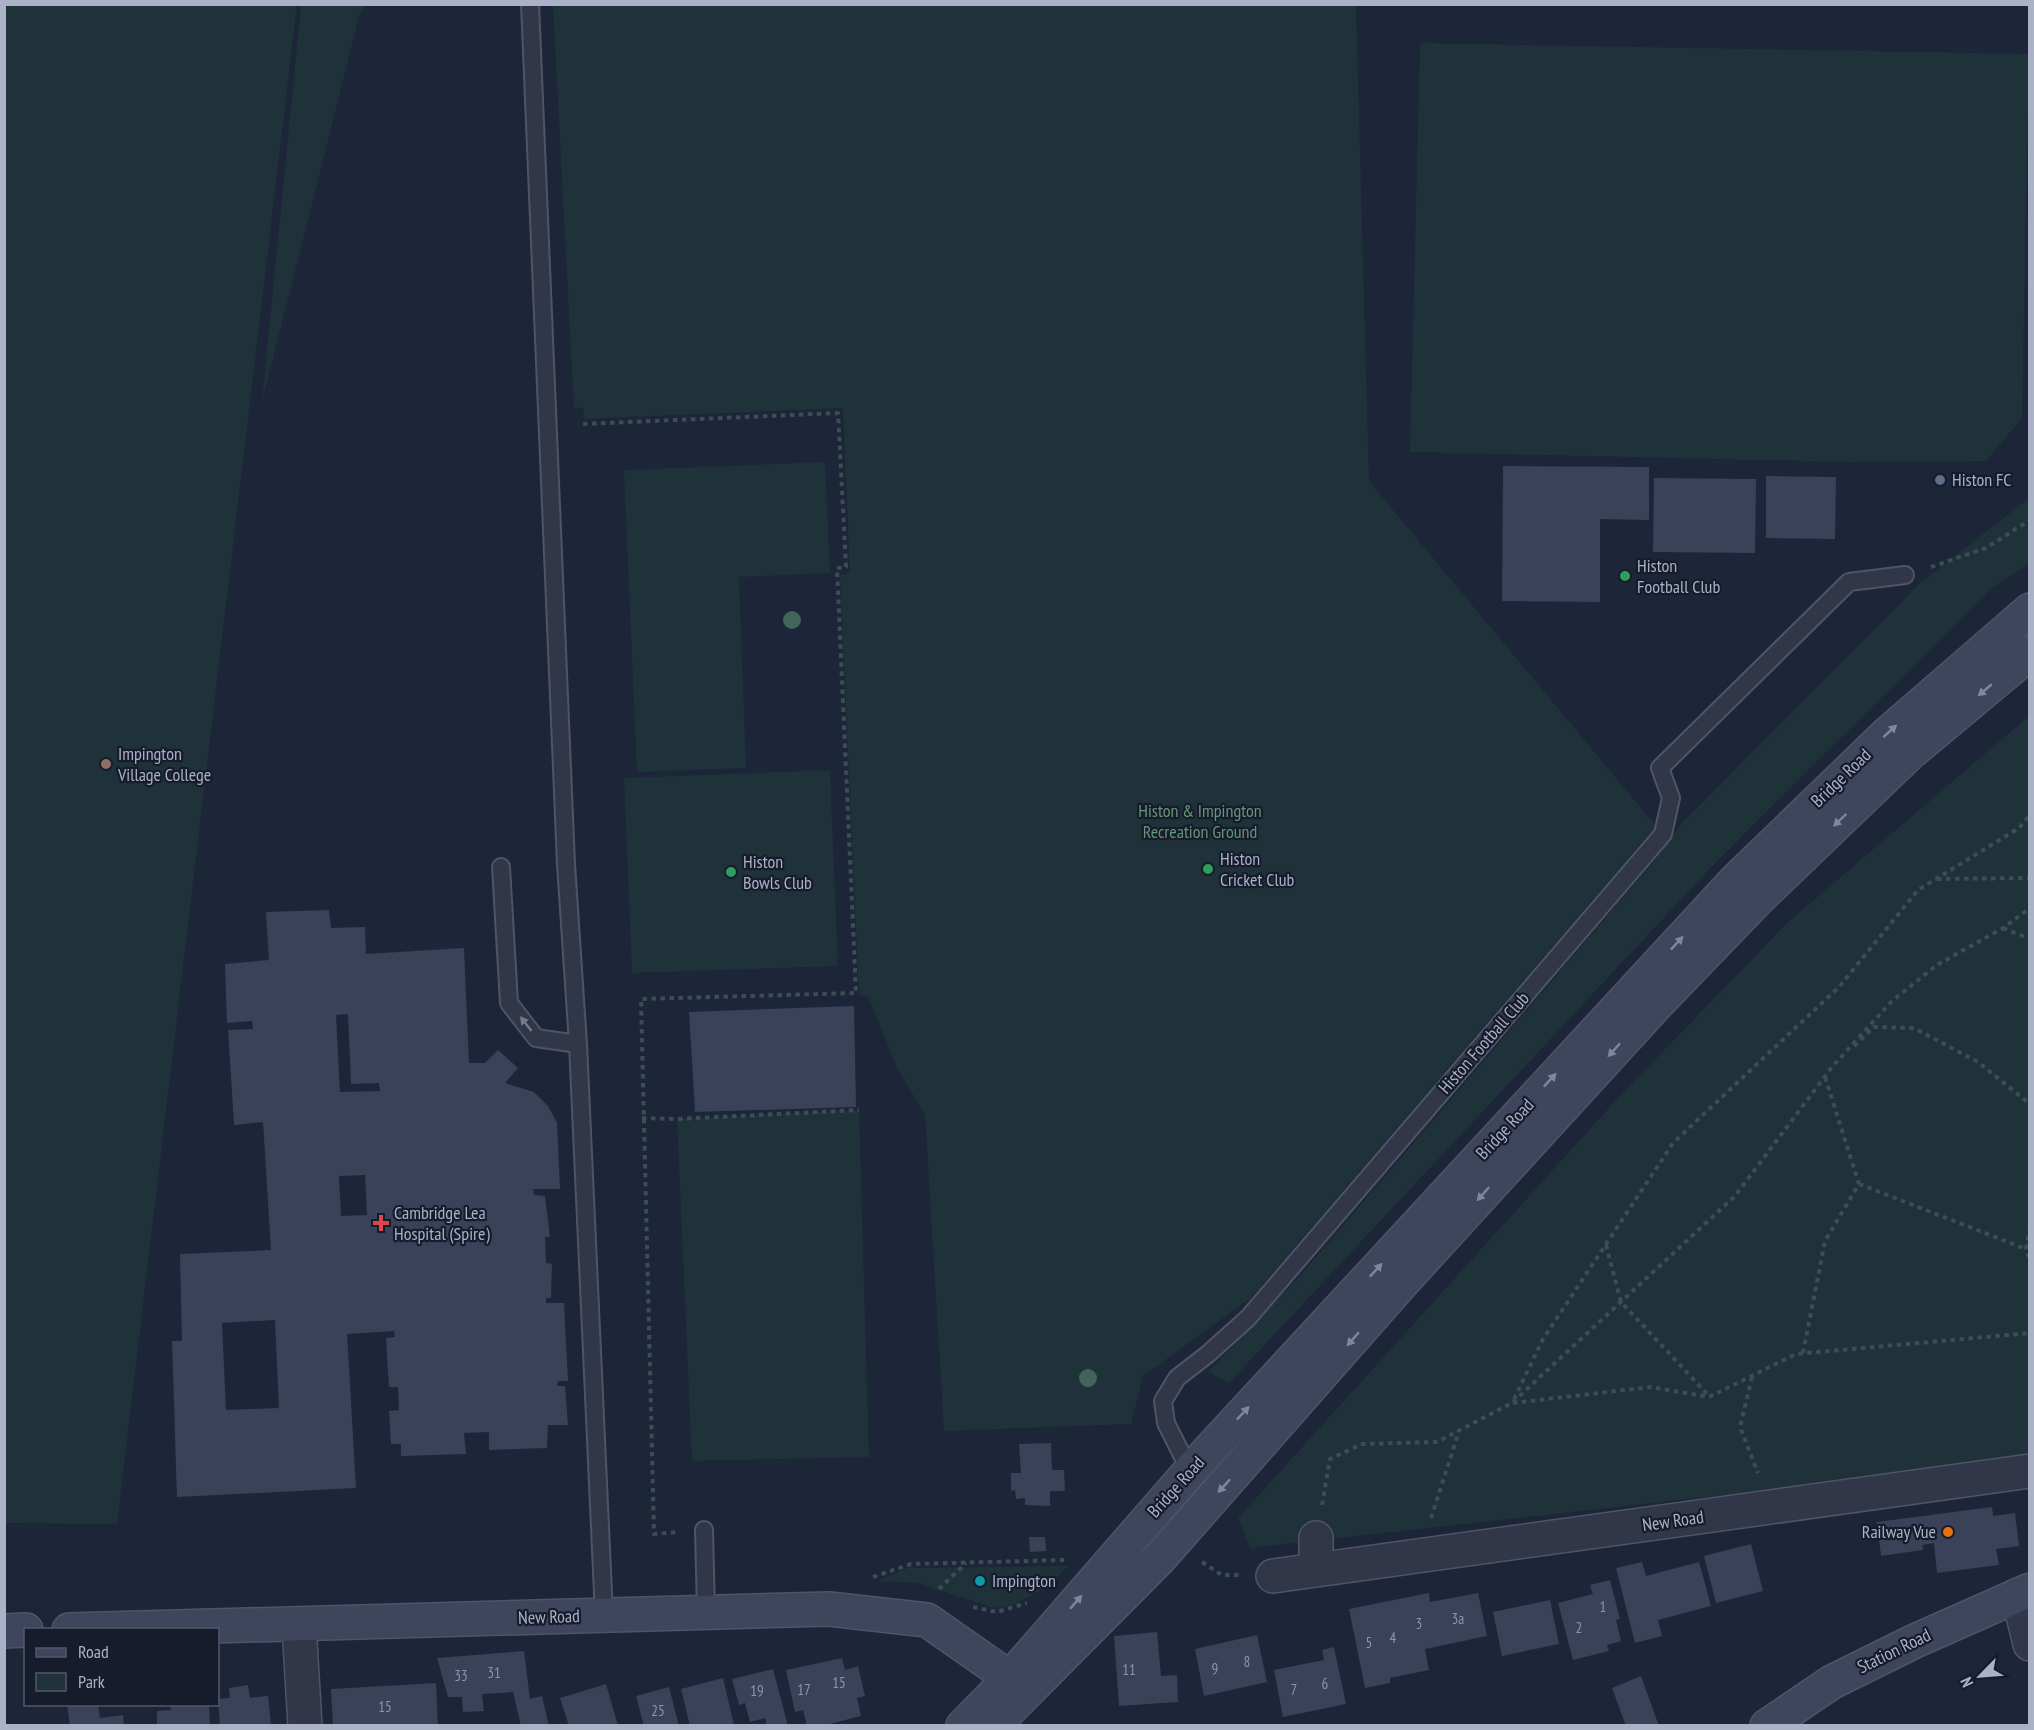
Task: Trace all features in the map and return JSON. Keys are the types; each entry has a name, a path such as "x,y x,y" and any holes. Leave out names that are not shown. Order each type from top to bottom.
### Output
{"main road":[{"name":"Bridge Road","path":"963,1725 1010,1678 1190,1472 1735,881 1888,733 2030,610"},
{"name":"Bridge Road","path":"993,1725 1159,1559 1400,1285 1654,1007 1758,899 1909,754 2030,653"},
{"name":"Station Road","path":"1767,1725 1832,1682 1915,1641 2024,1592"},
{"name":"New Road","path":"126,1628 834,1610 927,1620 1010,1678"},
{"name":"Bridge Road","path":"1010,1678 1095,1625"},
{"path":"4,1631 24,1630"},
{"path":"983,1725 1010,1678"}],"street":[{"name":"New Road","path":"1273,1576 1316,1554 2030,1471"},
{"path":"2024,1592 2030,1644"},
{"path":"299,1625 306,1725"}],"lane":[{"path":"530,4 565,852 578,1044 604,1615"},
{"name":"Histon Football Club","path":"1190,1472 1166,1424 1163,1401 1177,1378 1208,1354 1248,1317 1664,834 1671,798 1660,768 1849,582 1905,575"},
{"path":"501,867 509,1003 536,1038 578,1044"},
{"path":"704,1530 706,1613"}],"path":[{"path":"583,424 838,412 846,567 837,568 856,993 641,999 642,1118 654,1534 704,1530"},
{"path":"1905,575 1986,548 2030,520"},
{"path":"1512,1403 1543,1339 1673,1143 1839,987 1918,890 2019,828 2030,815"},
{"path":"1936,879 2030,878"},
{"path":"1316,1554 1330,1459 1362,1444 1437,1442 1512,1403 1736,1196 1832,1067 1892,1001 1937,965 2003,928 2030,908"},
{"path":"2003,928 2030,939"},
{"path":"1832,1067 1874,1027 1914,1028 1978,1062 2030,1104"},
{"path":"1803,1353 1825,1241 1859,1184 1825,1076"},
{"path":"642,1118 677,1119 859,1110"},
{"path":"1859,1184 2026,1249"},
{"path":"2030,1227 2026,1249 2030,1260"},
{"path":"1606,1244 1622,1302 1709,1397"},
{"path":"1512,1403 1651,1387 1709,1397 1796,1354 2030,1333"},
{"path":"1752,1376 1740,1427 1760,1478"},
{"path":"1428,1526 1459,1431"},
{"path":"834,1610 858,1583 911,1564 1069,1560"}],"green space":[{"name":"Impington Village College","path":"5,4 297,5 117,1524 5,1523"},
{"path":"301,5 365,5 359,17 262,402"},
{"name":"Histon & Impington Recreation Ground","path":"553,5 1356,5 1369,481 1656,826 1251,1298 1143,1376 1131,1424 944,1431 925,1114 898,1070 868,996 859,995 840,575 850,573 843,408 584,419 583,407 574,409"},
{"path":"1420,43 2029,54 2022,418 1986,461 1850,462 1410,452"},
{"path":"825,462 830,573 739,577 746,768 637,772 624,470"},
{"path":"2029,498 2029,563 1990,590 1716,862 1229,1383 1208,1372 1300,1276 1655,860 1682,823 1920,583"},
{"path":"2029,716 2029,1461 1250,1548 1238,1518 1617,1099 1787,923"},
{"name":"Histon Bowls Club","path":"830,770 838,966 632,973 624,778"},
{"path":"859,1110 869,1457 692,1461 677,1119"},
{"path":"1069,1566 1046,1587 1016,1604 994,1608 918,1583 877,1581 908,1568"}],"building":[{"path":"1503,466 1649,467 1649,520 1600,519 1600,602 1502,601"},
{"path":"1766,476 1836,477 1835,539 1766,538"},
{"path":"1654,478 1756,479 1755,553 1653,552"},
{"name":"Cambridge Lea Hospital (Spire)","path":"329,910 331,928 365,927 366,954 464,948 469,1063 485,1063 498,1050 518,1068 505,1083 534,1092 548,1106 557,1123 560,1189 533,1189 534,1195 545,1196 550,1237 545,1237 546,1263 552,1264 551,1298 546,1298 546,1303 564,1303 568,1381 558,1381 557,1386 565,1386 568,1425 548,1425 547,1448 489,1450 489,1432 464,1433 466,1454 401,1456 401,1444 391,1444 389,1411 399,1410 398,1387 389,1387 386,1338 395,1337 394,1331 347,1334 356,1488 177,1497 172,1341 182,1341 180,1254 271,1250 263,1122 234,1125 228,1030 253,1029 252,1021 227,1023 225,964 269,960 266,912","holes":["348,1014 351,1084 379,1083 380,1091 340,1092 336,1015","365,1175 367,1215 341,1216 339,1176","275,1320 279,1408 226,1410 222,1323"]},
{"path":"854,1006 856,1107 695,1112 689,1012"},
{"path":"1051,1443 1052,1470 1064,1470 1065,1491 1050,1491 1050,1506 1025,1505 1025,1498 1016,1499 1015,1490 1011,1491 1011,1473 1021,1473 1019,1444"},
{"name":"Railway Vue","path":"1992,1507 1993,1516 2015,1513 2019,1546 1996,1549 1999,1565 1937,1573 1934,1543 1922,1545 1923,1550 1881,1556 1877,1522"},
{"path":"1029,1537 1045,1537 1046,1551 1030,1552"},
{"path":"1751,1544 1763,1591 1716,1603 1704,1556"},
{"path":"1642,1562 1646,1576 1699,1562 1711,1606 1658,1620 1662,1636 1635,1643 1616,1568"},
{"path":"1610,1580 1620,1619 1616,1620 1621,1641 1607,1645 1609,1651 1573,1660 1558,1603 1593,1594 1590,1585"},
{"path":"1429,1593 1430,1602 1478,1593 1487,1636 1425,1649 1429,1670 1390,1678 1390,1683 1365,1688 1349,1609"},
{"path":"1550,1600 1559,1644 1502,1656 1493,1612"},
{"path":"1157,1632 1161,1676 1177,1675 1178,1702 1119,1706 1114,1636"},
{"path":"1257,1635 1267,1682 1204,1696 1195,1649"},
{"path":"1334,1647 1346,1704 1283,1717 1274,1670 1324,1660 1322,1650"},
{"path":"524,1651 530,1699 542,1696 549,1726 521,1726 513,1692 482,1694 484,1711 463,1712 462,1697 448,1697 437,1658"},
{"path":"842,1658 845,1670 858,1666 865,1696 857,1698 861,1716 822,1726 807,1726 803,1710 795,1712 786,1670"},
{"path":"773,1669 788,1726 767,1726 765,1718 750,1722 745,1703 739,1705 732,1679"},
{"path":"1641,1676 1659,1726 1626,1726 1612,1688"},
{"path":"723,1678 734,1725 690,1726 681,1689"},
{"path":"436,1683 438,1726 333,1726 331,1689"},
{"path":"606,1684 618,1726 569,1726 560,1698"},
{"path":"248,1685 250,1698 268,1696 271,1726 220,1726 219,1699 230,1698 229,1688"},
{"path":"669,1687 679,1726 644,1726 636,1696"},
{"path":"67,1706 98,1706 100,1718 123,1715 124,1726 70,1726"},
{"path":"170,1706 209,1706 210,1726 157,1726 157,1711 171,1710"}],"place":[{"name":"Histon FC","path":"1940,480"},
{"name":"Histon Football Club","path":"1625,576"},
{"name":"Impington Village College","path":"106,764"},
{"name":"Histon Cricket Club","path":"1208,869"},
{"name":"Histon Bowls Club","path":"731,872"},
{"name":"Cambridge Lea Hospital (Spire)","path":"381,1223"},
{"name":"Railway Vue","path":"1948,1532"},
{"name":"Impington","path":"980,1581"}]}
